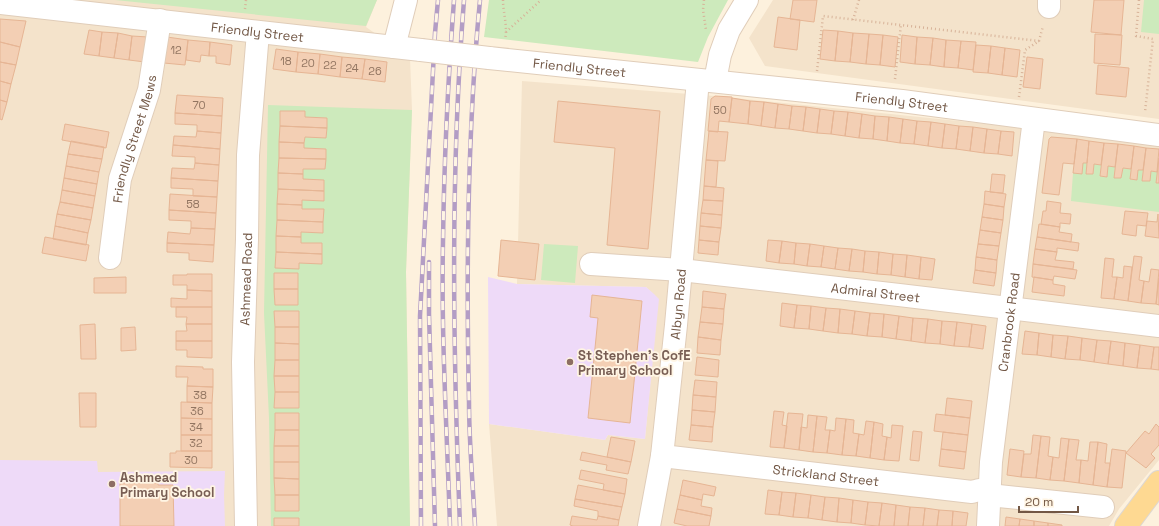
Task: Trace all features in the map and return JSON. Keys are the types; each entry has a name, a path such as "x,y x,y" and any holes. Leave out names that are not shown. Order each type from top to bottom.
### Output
{"main road":[{"path":"1126,526 1159,482"}],"street":[{"path":"394,47 406,0"},
{"name":"Albyn Road","path":"649,526 662,456 681,270 707,81 720,55 729,30 747,0"},
{"name":"Friendly Street","path":"0,2 489,58 902,101 1159,135"},
{"name":"Friendly Street Mews","path":"110,258 120,179 149,90 160,20"},
{"name":"Ashmead Road","path":"246,526 243,362 248,155 258,32"},
{"name":"Cranbrook Road","path":"988,526 984,493 991,462 1034,119"},
{"name":"Admiral Street","path":"591,264 681,270 1159,326"},
{"name":"Strickland Street","path":"662,456 1103,507"}],"path":[{"path":"503,0 506,32 504,44"},
{"path":"506,32 541,0"},
{"path":"704,0 703,10 706,31"},
{"path":"853,20 859,0"},
{"path":"1139,0 1136,36 1153,39 1145,104 1145,117"},
{"path":"1019,101 1025,50 1039,41 1049,4"},
{"path":"816,77 823,16 1039,41"},
{"path":"895,79 901,24"}],"shaded area":[{"path":"0,0 377,0 366,27 410,58 412,110 406,272 410,526 0,526"},
{"path":"773,0 1159,0 1159,119 765,66 749,38"},
{"path":"522,81 715,96 1017,127 1159,144 1159,460 1119,509 1109,526 497,526 489,424 605,440 608,435 645,439 658,300 646,287 517,284"},
{"name":"St Stephen's CofE Primary School","path":"488,277 517,284 646,287 659,299 645,439 608,435 605,440 489,424"},
{"name":"Ashmead Primary School","path":"0,460 97,461 98,472 225,471 225,526 0,526"}],"green space":[{"path":"115,0 377,0 366,26"},
{"path":"489,0 728,0 708,37 698,62 484,37"},
{"path":"1144,0 1159,0 1159,34 1141,32"},
{"path":"268,105 412,110 406,272 410,526 271,526 269,418 264,313"},
{"path":"1083,163 1087,163 1086,174 1093,174 1094,164 1101,165 1100,176 1107,177 1108,166 1115,167 1114,178 1121,178 1123,168 1131,169 1130,179 1137,180 1138,170 1143,170 1142,180 1149,181 1151,171 1157,172 1157,183 1159,183 1159,212 1071,201 1073,173"},
{"path":"544,244 578,246 575,283 541,280"}],"building":[{"path":"793,0 817,0 814,22 790,19"},
{"path":"1094,0 1124,0 1121,35 1091,32"},
{"path":"778,17 800,20 797,50 774,47"},
{"path":"0,19 26,21 20,47 0,42"},
{"path":"89,30 102,32 99,56 84,54"},
{"path":"823,30 838,31 835,61 820,59"},
{"path":"838,31 853,33 850,62 835,61"},
{"path":"102,32 118,33 114,58 99,56"},
{"path":"118,33 132,36 129,60 114,58"},
{"path":"853,33 869,34 866,64 850,62"},
{"path":"869,34 883,35 880,65 866,64"},
{"path":"1095,34 1122,35 1120,65 1094,63"},
{"path":"883,35 898,37 895,67 880,65"},
{"path":"902,35 917,37 915,64 900,62"},
{"path":"132,36 148,37 145,62 129,60"},
{"path":"167,37 188,40 185,65 164,63"},
{"path":"917,37 933,38 930,65 915,64"},
{"path":"933,38 946,40 944,67 930,65"},
{"path":"188,40 210,42 209,56 201,55 200,62 186,60"},
{"path":"946,40 961,41 958,68 944,67"},
{"path":"961,41 976,42 973,70 958,68"},
{"path":"0,42 20,47 16,65 0,62"},
{"path":"210,42 232,45 230,65 216,63 216,56 209,56"},
{"path":"976,45 991,46 988,73 973,72"},
{"path":"991,46 1005,48 1002,75 988,73"},
{"path":"1005,48 1020,50 1017,77 1002,75"},
{"path":"276,49 298,52 296,72 273,69"},
{"path":"298,52 320,54 318,74 296,72"},
{"path":"320,54 342,57 340,77 318,74"},
{"path":"342,57 365,59 362,79 340,77"},
{"path":"1027,57 1043,59 1040,89 1023,87"},
{"path":"365,59 387,62 385,82 362,79"},
{"path":"0,62 16,65 11,84 0,81"},
{"path":"1098,65 1129,68 1126,97 1096,94"},
{"path":"0,81 11,84 7,102 0,100"},
{"path":"177,95 223,98 222,116 175,113"},
{"path":"715,96 732,97 729,122 719,121 718,132 708,131 711,99"},
{"path":"732,98 750,101 748,124 729,122"},
{"path":"0,100 7,102 2,120 0,119"},
{"path":"558,101 660,111 648,249 607,245 615,148 554,142"},
{"path":"750,101 764,102 761,126 748,124"},
{"path":"764,102 778,104 775,128 761,126"},
{"path":"778,104 792,106 789,129 775,128"},
{"path":"792,106 806,107 803,131 789,129"},
{"path":"806,107 820,109 817,133 803,131"},
{"path":"820,109 834,111 831,134 817,133"},
{"path":"280,111 305,111 305,117 327,118 327,128 280,126"},
{"path":"834,111 848,112 845,136 831,134"},
{"path":"848,112 862,114 859,138 845,136"},
{"path":"175,113 222,116 221,133 197,131 197,125 175,124"},
{"path":"862,114 875,116 873,139 859,138"},
{"path":"875,116 889,117 887,141 873,139"},
{"path":"889,117 903,119 900,143 887,141"},
{"path":"903,119 917,121 914,144 900,143"},
{"path":"917,121 931,122 928,146 914,144"},
{"path":"931,122 945,124 942,148 928,146"},
{"path":"65,124 109,132 106,148 62,140"},
{"path":"945,124 959,126 956,149 942,148"},
{"path":"280,126 327,128 326,138 305,137 304,143 279,142"},
{"path":"959,126 973,127 970,151 956,149"},
{"path":"973,127 987,129 984,153 970,151"},
{"path":"987,129 1001,131 998,154 984,153"},
{"path":"197,131 221,133 220,149 173,145 174,136 196,137"},
{"path":"709,131 728,132 725,161 706,160"},
{"path":"1001,131 1014,132 1012,156 998,154"},
{"path":"1051,137 1077,139 1074,164 1063,163 1059,195 1042,193 1049,139"},
{"path":"1077,139 1089,141 1087,163 1083,163 1082,174 1073,173"},
{"path":"71,141 104,147 102,159 68,154"},
{"path":"1089,141 1104,143 1101,165 1094,164 1093,174 1086,174"},
{"path":"279,142 304,143 304,148 326,149 326,159 279,158"},
{"path":"1104,143 1118,144 1115,167 1108,166 1107,177 1100,176"},
{"path":"1118,144 1134,146 1131,169 1123,168 1121,178 1114,178"},
{"path":"173,145 220,149 219,165 195,163 195,157 172,156"},
{"path":"1134,146 1146,148 1143,170 1138,170 1137,180 1130,179"},
{"path":"1146,148 1159,149 1157,172 1151,171 1150,181 1142,181"},
{"path":"68,154 102,159 99,172 66,166"},
{"path":"279,158 326,159 325,169 303,169 303,174 278,173"},
{"path":"1159,158 1159,183 1156,183"},
{"path":"706,160 718,161 716,187 704,186"},
{"path":"195,163 219,165 218,181 171,178 172,168 194,169"},
{"path":"66,166 99,172 97,184 64,178"},
{"path":"278,173 303,174 303,179 324,180 324,191 278,189"},
{"path":"992,174 1005,175 1003,193 990,192"},
{"path":"64,178 97,184 95,196 62,190"},
{"path":"171,178 218,181 217,197 193,196 193,189 171,188"},
{"path":"704,186 724,188 723,201 703,200"},
{"path":"278,189 324,191 324,201 302,200 302,205 277,204"},
{"path":"62,190 95,196 93,208 60,202"},
{"path":"985,191 1006,194 1004,207 984,204"},
{"path":"170,194 217,197 216,213 169,210"},
{"path":"703,200 723,201 722,215 701,213"},
{"path":"1047,201 1061,203 1060,213 1071,214 1070,224 1060,223 1060,227 1041,224 1043,211 1046,211"},
{"path":"60,202 93,208 91,220 57,214"},
{"path":"277,204 302,205 302,209 324,209 323,222 277,220"},
{"path":"984,204 1004,207 1003,220 982,217"},
{"path":"169,210 216,213 215,229 191,228 191,221 169,220"},
{"path":"1125,211 1148,213 1146,226 1137,225 1136,236 1122,234"},
{"path":"701,213 722,215 721,228 700,226"},
{"path":"57,214 91,220 88,233 55,226"},
{"path":"1158,214 1159,238 1145,236 1147,221 1157,222"},
{"path":"982,217 1003,220 1001,233 980,230"},
{"path":"277,220 323,222 323,233 301,232 301,237 276,236"},
{"path":"1039,224 1060,227 1059,232 1072,234 1071,242 1037,237"},
{"path":"55,226 88,233 86,245 53,239"},
{"path":"700,226 721,228 719,242 699,240"},
{"path":"191,228 215,229 214,245 167,243 168,232 190,234"},
{"path":"980,230 1001,233 999,246 978,244"},
{"path":"276,236 301,237 301,243 322,243 322,254 276,252"},
{"path":"45,237 89,245 86,261 42,253"},
{"path":"1037,237 1079,243 1078,251 1057,248 1057,252 1035,249"},
{"path":"501,240 539,244 535,280 498,276"},
{"path":"699,240 719,242 718,255 698,253"},
{"path":"768,240 782,241 779,263 766,261"},
{"path":"782,241 796,243 794,264 779,263"},
{"path":"167,243 214,245 213,262 189,260 189,253 167,252"},
{"path":"796,243 810,244 807,266 794,264"},
{"path":"810,244 824,246 821,267 807,266"},
{"path":"978,244 999,246 997,260 976,257"},
{"path":"824,246 838,248 835,269 821,267"},
{"path":"838,248 852,249 849,271 835,269"},
{"path":"852,249 865,251 863,272 849,271"},
{"path":"1035,249 1057,252 1055,260 1074,262 1073,269 1033,264"},
{"path":"865,251 879,252 877,274 863,272"},
{"path":"276,252 322,254 322,264 299,263 299,269 275,268"},
{"path":"879,252 893,254 891,275 877,274"},
{"path":"893,254 907,255 905,277 891,275"},
{"path":"907,255 921,257 919,279 905,277"},
{"path":"1134,256 1142,257 1139,280 1144,281 1141,303 1128,301"},
{"path":"921,257 935,259 932,280 919,279"},
{"path":"976,257 997,260 996,273 975,270"},
{"path":"1105,258 1114,259 1112,277 1117,277 1114,299 1101,298"},
{"path":"1033,264 1077,270 1075,279 1054,276 1053,280 1032,277"},
{"path":"1124,266 1132,267 1128,301 1114,299 1117,277 1123,278"},
{"path":"1151,269 1159,270 1156,304 1141,303 1144,281 1149,282"},
{"path":"975,270 996,273 994,286 973,283"},
{"path":"274,273 298,273 298,289 274,289"},
{"path":"212,274 212,291 187,290 187,285 173,285 173,275"},
{"path":"126,277 126,293 94,293 94,278"},
{"path":"1034,277 1053,280 1053,284 1065,286 1064,296 1032,292"},
{"path":"1159,278 1159,305 1156,304"},
{"path":"274,289 298,289 298,305 275,305"},
{"path":"187,290 212,291 212,307 171,307 171,298 187,299"},
{"path":"703,291 726,294 724,309 702,307"},
{"path":"592,295 642,301 630,423 588,418 598,318 590,317"},
{"path":"782,303 797,305 794,328 780,326"},
{"path":"797,305 811,306 809,329 794,328"},
{"path":"811,306 826,308 823,331 809,329"},
{"path":"176,307 212,307 212,324 186,324 187,317 176,317"},
{"path":"702,307 724,309 723,324 700,322"},
{"path":"826,308 840,309 838,333 823,331"},
{"path":"840,309 855,311 852,334 838,333"},
{"path":"274,311 299,311 299,327 275,327"},
{"path":"855,311 870,313 867,336 852,334"},
{"path":"870,313 884,314 882,337 867,336"},
{"path":"884,314 899,316 896,339 882,337"},
{"path":"899,316 913,318 911,341 896,339"},
{"path":"913,318 928,319 925,343 911,341"},
{"path":"928,319 942,321 940,344 925,343"},
{"path":"942,321 957,322 954,346 940,344"},
{"path":"700,322 723,324 721,340 698,337"},
{"path":"957,322 972,324 969,347 954,346"},
{"path":"95,324 96,359 81,359 80,325"},
{"path":"186,324 212,324 212,341 176,341 176,331 187,331"},
{"path":"972,324 986,326 983,349 969,347"},
{"path":"135,327 136,350 121,351 121,328"},
{"path":"275,327 299,327 299,344 275,343"},
{"path":"1025,331 1039,333 1037,355 1022,354"},
{"path":"1039,333 1053,335 1051,357 1037,355"},
{"path":"1053,335 1068,336 1065,359 1051,357"},
{"path":"1068,336 1082,338 1080,360 1065,359"},
{"path":"698,337 721,340 720,355 697,353"},
{"path":"1082,338 1097,340 1094,362 1080,360"},
{"path":"1097,340 1111,341 1108,364 1094,362"},
{"path":"176,341 212,341 212,358 187,357 187,350 176,350"},
{"path":"1111,341 1125,343 1123,366 1108,364"},
{"path":"275,343 299,344 299,360 275,360"},
{"path":"1125,343 1140,345 1137,368 1123,366"},
{"path":"1140,345 1154,347 1151,369 1137,368"},
{"path":"1154,347 1159,347 1159,370 1151,369"},
{"path":"697,357 719,360 718,377 695,375"},
{"path":"275,360 299,360 299,376 274,376"},
{"path":"176,366 213,369 213,387 187,386 188,377 176,377"},
{"path":"274,376 299,376 299,392 275,392"},
{"path":"695,380 717,382 716,397 693,395"},
{"path":"187,386 213,387 212,403 187,402"},
{"path":"275,392 299,392 299,408 274,408"},
{"path":"79,393 96,393 96,427 80,427"},
{"path":"693,395 716,397 715,412 692,410"},
{"path":"947,398 972,401 970,418 945,415"},
{"path":"181,402 212,403 212,419 181,418"},
{"path":"692,410 715,412 713,427 691,425"},
{"path":"774,411 784,412 782,425 787,426 784,448 770,447"},
{"path":"275,413 299,413 299,430 275,430"},
{"path":"788,413 803,414 799,450 784,448"},
{"path":"936,414 970,418 968,435 934,431"},
{"path":"808,415 817,416 813,452 799,450 801,427 807,428"},
{"path":"817,416 827,417 825,430 830,430 827,453 813,452"},
{"path":"181,418 212,419 212,435 181,435"},
{"path":"836,418 846,419 842,455 827,453 830,430 835,431"},
{"path":"846,419 854,420 853,433 859,434 856,456 842,455"},
{"path":"866,421 874,422 870,458 856,456 859,434 864,435"},
{"path":"874,422 883,424 882,436 887,437 884,460 870,458"},
{"path":"1156,424 1159,427 1159,445 1151,454 1155,458 1146,468 1126,453 1145,431 1149,434"},
{"path":"691,425 713,427 712,442 689,440"},
{"path":"892,425 903,426 899,461 884,460 887,437 891,438"},
{"path":"275,430 299,430 299,446 274,446"},
{"path":"913,431 922,432 919,461 910,460"},
{"path":"943,432 968,435 966,452 941,449"},
{"path":"181,435 212,435 212,451 181,451"},
{"path":"1033,435 1041,436 1036,478 1021,477 1024,454 1031,454"},
{"path":"1041,436 1050,437 1048,456 1053,457 1050,480 1036,478"},
{"path":"611,437 635,441 631,462 607,457"},
{"path":"1061,438 1069,439 1064,481 1050,480 1053,457 1059,458"},
{"path":"1069,439 1079,440 1076,460 1081,460 1079,483 1064,481"},
{"path":"1090,442 1098,442 1093,485 1079,483 1081,460 1088,461"},
{"path":"1098,442 1107,444 1105,463 1110,463 1107,487 1093,485"},
{"path":"274,446 299,446 299,462 274,462"},
{"path":"941,449 966,452 964,469 939,466"},
{"path":"1010,449 1024,451 1021,477 1007,475"},
{"path":"1112,449 1126,451 1122,488 1107,487"},
{"path":"176,451 212,451 212,468 170,467 170,453 176,453"},
{"path":"582,452 631,462 628,474 606,470 607,465 580,460"},
{"path":"274,462 299,462 299,479 274,478"},
{"path":"581,470 627,479 625,494 603,490 604,484 579,479"},
{"path":"274,478 299,479 299,495 275,495"},
{"path":"683,480 716,487 714,496 703,494 702,500 680,495"},
{"path":"120,483 158,483 158,485 173,485 174,526 120,526"},
{"path":"578,485 625,494 622,507 575,499"},
{"path":"768,490 782,492 779,515 765,514"},
{"path":"782,492 796,493 793,517 779,515"},
{"path":"796,493 811,495 808,518 793,517"},
{"path":"275,495 299,495 299,511 275,511"},
{"path":"680,495 702,500 701,506 712,508 711,516 677,509"},
{"path":"811,495 825,497 822,520 808,518"},
{"path":"825,497 839,498 837,522 822,520"},
{"path":"839,498 853,500 851,523 837,522"},
{"path":"575,499 622,507 619,520 598,516 598,511 574,506"},
{"path":"853,500 868,502 865,525 851,523"},
{"path":"868,502 882,503 879,526 865,525"},
{"path":"882,503 896,505 894,526 879,526"},
{"path":"896,505 910,507 908,526 894,526"},
{"path":"910,507 925,508 923,526 908,526"},
{"path":"925,508 939,510 937,526 923,526"},
{"path":"677,509 711,516 709,526 687,526 674,523"},
{"path":"939,510 953,511 952,526 937,526"},
{"path":"953,511 968,513 966,526 952,526"},
{"path":"572,516 597,520 598,516 619,520 618,526 573,526 570,525"},
{"path":"1006,517 1020,519 1019,526 1005,526"},
{"path":"274,518 299,518 299,526 274,526"},
{"path":"1020,519 1034,521 1034,526 1019,526"},
{"path":"1034,521 1048,523 1048,526 1034,526"},
{"path":"1048,523 1062,525 1062,526 1048,526"}],"railway":[{"path":"421,526 420,316 438,0"},
{"path":"450,526 443,277 445,151 454,0"},
{"path":"460,526 454,329 454,263 456,131 464,0"},
{"path":"475,526 469,417 468,201 472,100 480,0"},
{"path":"429,262 435,526"}],"place":[{"name":"St Stephen's CofE Primary School","path":"570,362"},
{"name":"Ashmead Primary School","path":"112,484"}]}
